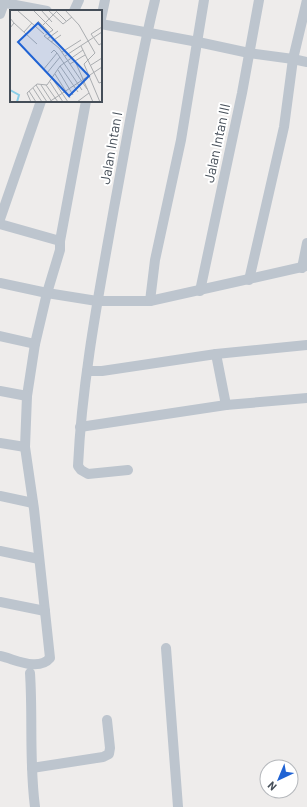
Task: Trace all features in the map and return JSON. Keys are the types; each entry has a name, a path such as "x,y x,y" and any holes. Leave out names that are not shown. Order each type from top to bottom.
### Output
{"street":[{"path":"74,10 79,0"},
{"path":"102,14 105,0"},
{"name":"Jalan Intan I","path":"128,470 88,474 81,470 78,466 80,427 97,301 147,32 155,0"},
{"path":"150,301 155,260 181,140 204,0"},
{"name":"Jalan Intan III","path":"200,291 259,0"},
{"path":"249,280 284,127 293,59 306,0"},
{"path":"0,14 3,2 42,10"},
{"path":"102,24 249,53 307,62"},
{"path":"0,219 41,102"},
{"path":"0,656 29,664 40,665 50,658 33,503 25,448 27,396 47,293 60,250 60,241 86,102"},
{"path":"0,224 60,241"},
{"path":"0,283 47,293 97,301 150,301 304,267 307,243"},
{"path":"0,336 36,344"},
{"path":"87,371 102,371 216,354 307,346"},
{"path":"216,354 226,405"},
{"path":"0,390 27,396"},
{"path":"80,427 226,405 307,398"},
{"path":"0,443 25,448"},
{"path":"0,496 33,503"},
{"path":"0,550 39,559"},
{"path":"0,602 45,611"},
{"path":"166,648 178,807"},
{"path":"30,673 32,768 35,807"},
{"path":"32,768 103,757 109,754 110,748 107,720"}]}
